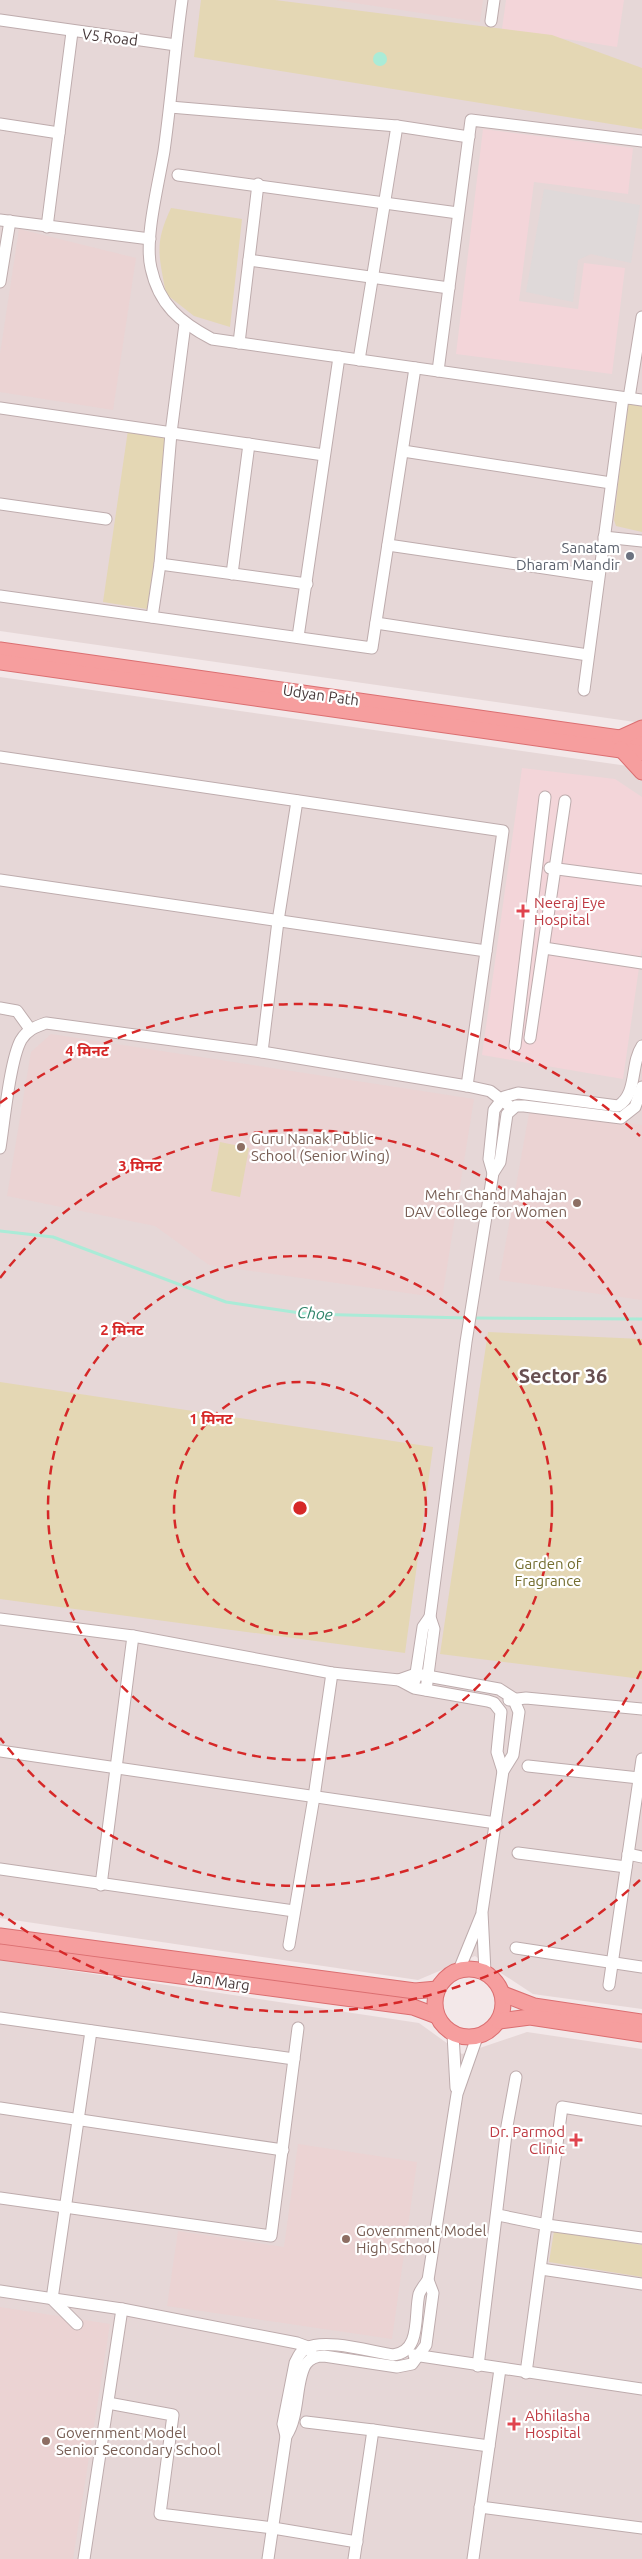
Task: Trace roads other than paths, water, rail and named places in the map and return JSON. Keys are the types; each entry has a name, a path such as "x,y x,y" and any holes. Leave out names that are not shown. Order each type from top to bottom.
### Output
{"main road":[{"name":"Udyan Path","path":"0,650 620,744 642,752"},
{"name":"Udyan Path","path":"0,662 620,744 642,741"},
{"path":"642,728 620,744 642,772"},
{"name":"Jan Marg","path":"0,1936 415,1991 437,1989"},
{"name":"Jan Marg","path":"0,1952 412,2007 437,2016"},
{"path":"472,1968 485,1972 496,1981 503,1994 504,2006 499,2021 486,2034 478,2037 465,2038 453,2034 442,2025 437,2016 434,1999 437,1989 447,1976 459,1970 472,1968"},
{"path":"503,1994 534,2006 642,2022"},
{"path":"499,2021 530,2018 642,2034"}],"street":[{"path":"182,0 170,107 150,239 150,267 162,298 185,324 212,339 642,400"},
{"path":"491,21 494,0"},
{"name":"V5 Road","path":"0,20 72,32 176,45"},
{"path":"47,227 72,32"},
{"path":"170,107 397,126 469,137"},
{"path":"438,371 471,120 642,141"},
{"path":"0,124 59,133"},
{"path":"359,360 397,126"},
{"path":"178,175 258,184 458,213"},
{"path":"239,343 258,184"},
{"path":"0,282 5,221 150,239"},
{"path":"249,260 449,288"},
{"path":"584,690 611,483 642,317"},
{"path":"152,617 160,564 171,433 185,324"},
{"path":"298,637 339,357"},
{"path":"0,596 372,648 415,368"},
{"path":"0,408 324,455"},
{"path":"232,574 249,444"},
{"path":"402,451 611,483"},
{"path":"0,504 106,518"},
{"path":"604,537 642,541"},
{"path":"388,545 598,576"},
{"path":"160,564 307,584"},
{"path":"376,623 588,656"},
{"path":"0,757 503,831 467,1086"},
{"path":"515,1046 545,797"},
{"path":"262,1052 278,921 297,801"},
{"path":"530,1038 565,801"},
{"path":"538,867 642,880"},
{"path":"0,880 486,952"},
{"path":"544,948 642,963"},
{"path":"0,1008 17,1011 30,1029"},
{"path":"0,1148 14,1063 20,1041 30,1029 46,1024 262,1052 467,1086 490,1092 512,1108"},
{"path":"493,1173 489,1159 494,1110 502,1099 518,1093 614,1106 623,1103 630,1090 637,1053 642,1046"},
{"path":"637,1112 642,1087"},
{"path":"623,1103 637,1112"},
{"path":"426,1690 434,1629 430,1617 466,1342 493,1173 500,1162 506,1116 512,1108 524,1106 612,1118 621,1118 637,1112"},
{"path":"414,1688 423,1627 430,1617"},
{"path":"0,1619 133,1636 332,1673 399,1680 414,1688 496,1704 513,1698 642,1709"},
{"path":"101,1885 114,1768 133,1636"},
{"path":"288,1945 314,1797 332,1673"},
{"path":"399,1680 416,1674 428,1675 499,1689 513,1698 519,1712 513,1755 503,1770"},
{"path":"485,1972 482,1912 503,1770 497,1752 502,1717 496,1704"},
{"path":"0,1751 496,1823"},
{"path":"608,1985 642,1759"},
{"path":"528,1766 639,1778"},
{"path":"518,1853 626,1867"},
{"path":"628,1854 642,1857"},
{"path":"0,1869 294,1912"},
{"path":"459,1970 482,1912"},
{"path":"516,1948 642,1967"},
{"path":"0,2018 294,2059"},
{"path":"0,2198 271,2236 298,2028"},
{"path":"52,2299 92,2031"},
{"path":"453,2034 457,2094"},
{"path":"403,2353 413,2340 420,2292 428,2280 457,2094 478,2037"},
{"path":"478,2366 498,2215 507,2126 516,2077"},
{"path":"526,2373 562,2107 642,2120"},
{"path":"0,2108 283,2150"},
{"path":"498,2215 547,2225 642,2238"},
{"path":"541,2268 642,2284"},
{"path":"0,2291 122,2309 297,2343 311,2352 324,2356 403,2367 412,2364 426,2345 433,2293 428,2280"},
{"path":"52,2299 77,2324"},
{"path":"84,2559 122,2309"},
{"path":"268,2559 286,2436 283,2424 295,2363 298,2356 311,2352 321,2344 393,2355 403,2353 478,2366 642,2389"},
{"path":"472,2559 500,2369"},
{"path":"108,2403 173,2415 160,2514 273,2528 356,2542"},
{"path":"306,2422 489,2446"},
{"path":"354,2559 373,2430"},
{"path":"480,2507 642,2528"}],"waterway":[{"name":"Choe","path":"0,1231 53,1237 226,1302 307,1314 466,1318"},
{"name":"Choe","path":"473,1318 642,1319"}],"place":[{"name":"Sanatam Dharam Mandir","path":"630,556"},
{"name":"Neeraj Eye Hospital","path":"523,911"},
{"name":"Guru Nanak Public School (Senior Wing)","path":"241,1147"},
{"name":"Mehr Chand Mahajan DAV College for Women","path":"577,1203"},
{"name":"Dr. Parmod Clinic","path":"576,2140"},
{"name":"Government Model High School","path":"346,2239"},
{"name":"Abhilasha Hospital","path":"514,2424"},
{"name":"Government Model Senior Secondary School","path":"46,2441"}],"district":[{"name":"Sector 36","path":"563,1375"}],"park label":[{"name":"Garden of Fragrance","path":"548,1572"}]}
